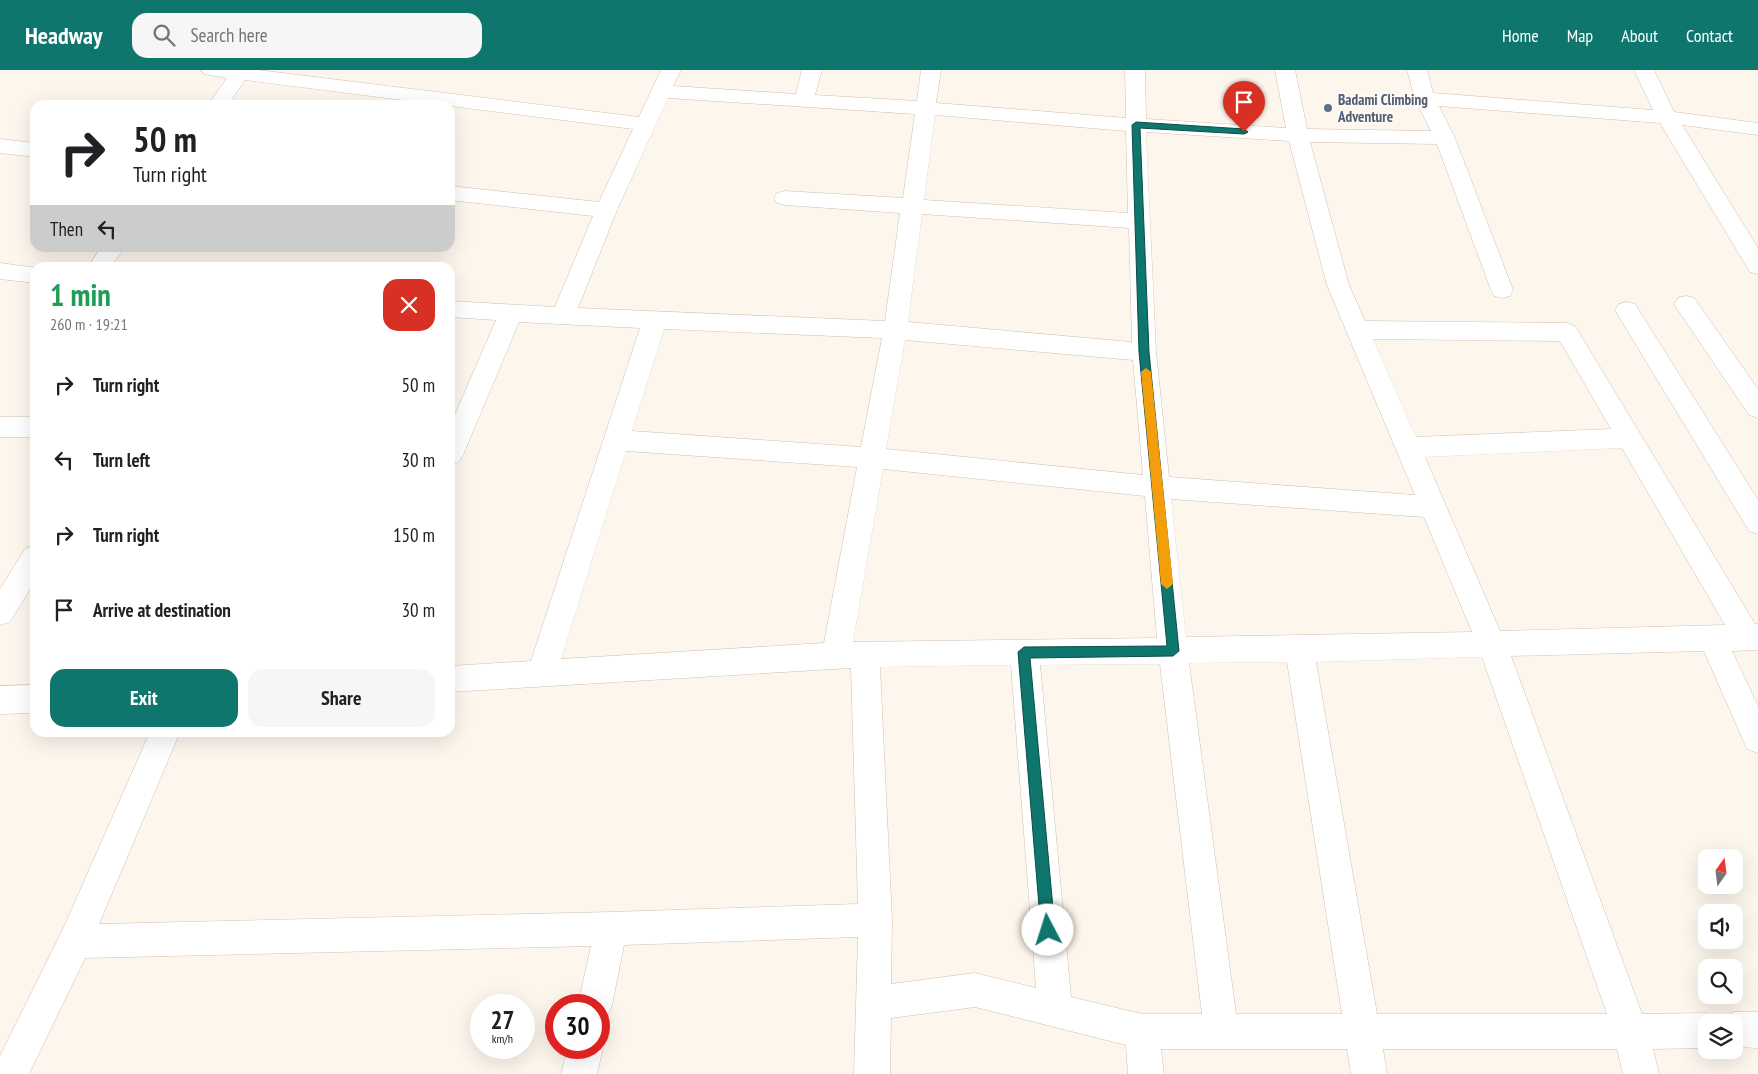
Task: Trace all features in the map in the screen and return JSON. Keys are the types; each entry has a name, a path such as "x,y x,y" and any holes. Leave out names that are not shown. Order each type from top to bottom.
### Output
{"street":[{"path":"211,70 450,100"},
{"path":"563,316 606,210 644,124 671,70"},
{"path":"804,100 812,70"},
{"path":"872,1074 875,1004 875,920 850,656 872,458 895,330 932,70"},
{"path":"1135,70 1144,352 1173,651 1221,1031"},
{"path":"1285,70 1298,135 1338,285 1492,645 1631,1032 1641,1074"},
{"path":"1417,70 1425,98 1444,138 1502,290"},
{"path":"1644,70 1667,117 1758,266"},
{"path":"222,100 240,74"},
{"path":"660,92 926,108 1136,125 1298,135 1444,138"},
{"path":"1425,98 1667,117 1758,129"},
{"path":"455,101 644,124"},
{"path":"0,146 30,149"},
{"path":"455,194 606,210"},
{"path":"785,198 1140,221"},
{"path":"0,271 30,274"},
{"path":"1686,304 1758,408"},
{"path":"455,309 563,316 895,330 1144,352"},
{"path":"1627,310 1758,523"},
{"path":"455,443 511,313"},
{"path":"542,673 655,319"},
{"path":"455,679 850,656 1492,645 1713,640 1752,637 1566,332 1357,330"},
{"path":"0,427 30,427"},
{"path":"1407,448 1629,438"},
{"path":"617,440 872,458 1158,488 1433,508"},
{"path":"0,613 30,565"},
{"path":"1713,640 1758,739"},
{"path":"1298,649 1369,1074"},
{"path":"1024,652 1055,1010"},
{"path":"0,700 30,699"},
{"path":"10,1074 75,941 163,737"},
{"path":"75,941 611,930 875,920"},
{"path":"597,994 611,930"},
{"path":"875,1004 975,990 1142,1032 1361,1030 1698,1031"},
{"path":"1743,1030 1758,1030"},
{"path":"1142,1032 1146,1074"},
{"path":"580,1074 583,1059"}],"slow traffic":[{"path":"1146,372 1167,584"}],"place":[{"name":"Badami Climbing Adventure","path":"1328,108"}],"route":[{"path":"1048,930 1024,652 1173,651 1144,352 1136,125 1244,132"}]}
